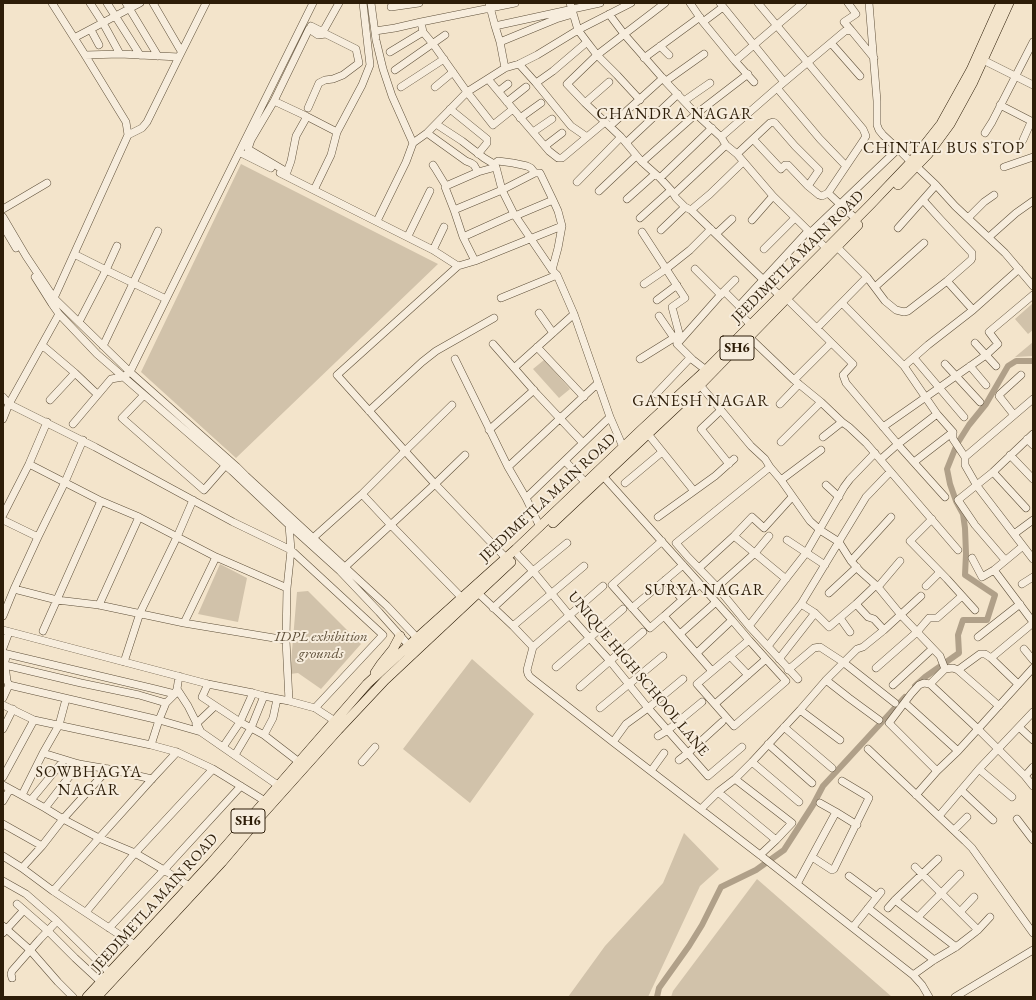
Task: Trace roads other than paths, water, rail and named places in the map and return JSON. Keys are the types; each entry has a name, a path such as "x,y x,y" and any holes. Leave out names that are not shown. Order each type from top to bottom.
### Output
{"main road":[{"name":"JEEDIMETLA MAIN ROAD","path":"97,997 189,886 279,786 367,684 478,593 518,555 576,497 586,483 706,370 750,324 783,297 837,247 913,164 941,124 970,70 1001,3"},
{"name":"JEEDIMETLA MAIN ROAD","path":"420,641 462,598 540,527 603,476 700,385 741,343 749,337 826,248 913,164 928,154 950,124 973,82 1009,3"},
{"path":"367,684 393,649 400,636"},
{"name":"JEEDIMETLA MAIN ROAD","path":"88,997 135,945 159,924 222,862 261,816 385,680 411,649"}],"street":[{"path":"52,3 126,122 128,135 54,298"},
{"path":"90,3 120,54"},
{"path":"108,3 140,55"},
{"path":"74,38 116,16 128,6 140,3"},
{"path":"153,3 180,54"},
{"path":"128,135 142,128 147,122 206,3"},
{"path":"73,424 111,379 123,377 130,372 313,3"},
{"path":"303,22 317,29 323,30 339,3"},
{"path":"314,190 331,155 337,132 362,85 370,65 363,3"},
{"path":"371,3 383,69 392,96 413,143"},
{"path":"391,7 419,3"},
{"path":"375,31 395,28 490,5 515,3"},
{"path":"494,26 571,8 600,3"},
{"path":"377,221 406,162 413,143 427,133 467,92 505,68 519,64 537,55 578,30 630,3"},
{"path":"665,3 597,55 567,84 624,140 636,156 673,192 676,198 763,280 817,328 853,364 843,375 846,383 945,497"},
{"path":"690,3 735,61 754,82"},
{"path":"753,139 781,169 785,165 788,165 808,186 822,196 828,193 866,136 863,129 807,64 758,3"},
{"path":"735,61 803,3"},
{"path":"848,3 856,14 844,22 874,58"},
{"path":"869,3 877,101 877,125 879,130 936,185 955,206 1005,253 1033,286"},
{"path":"490,5 505,68"},
{"path":"644,58 722,5 784,82"},
{"path":"128,6 158,56"},
{"path":"571,8 578,30 586,42 640,100"},
{"path":"500,42 556,19 571,8"},
{"path":"609,14 624,34 664,80 696,114 721,137 726,145 737,154 773,196 826,248"},
{"path":"421,22 423,32 493,125 513,109"},
{"path":"306,116 296,136 291,161 287,172 248,150 251,140 274,100 309,29 318,35 326,34 356,49 359,63 343,75 319,83 308,108"},
{"path":"91,30 99,45"},
{"path":"721,137 831,43 846,31 851,30"},
{"path":"390,52 423,32"},
{"path":"396,70 445,35"},
{"path":"536,83 586,42"},
{"path":"986,133 1033,42"},
{"path":"831,43 860,76"},
{"path":"660,46 669,55"},
{"path":"85,55 120,54 158,56 180,54"},
{"path":"488,79 555,157 562,158 587,137 608,124 664,80 704,54"},
{"path":"401,87 444,59"},
{"path":"983,60 1033,85"},
{"path":"519,64 571,126 587,137"},
{"path":"435,87 453,72"},
{"path":"642,162 696,114 748,74"},
{"path":"585,103 609,82"},
{"path":"499,91 508,84"},
{"path":"684,101 710,84"},
{"path":"507,102 526,87"},
{"path":"777,88 820,139 846,166"},
{"path":"577,182 678,94"},
{"path":"274,100 337,132"},
{"path":"520,118 541,103"},
{"path":"1000,105 1032,122 1023,140"},
{"path":"450,109 487,139 487,142 478,154"},
{"path":"533,132 552,118"},
{"path":"737,154 771,122 775,123 819,170 808,186"},
{"path":"436,124 462,141 495,166 502,190 515,215 554,272 574,314 610,417 623,447"},
{"path":"627,199 658,176 712,128"},
{"path":"427,133 474,165 478,172"},
{"path":"545,146 562,133"},
{"path":"640,218 673,192 726,145"},
{"path":"739,306 809,232 898,149"},
{"path":"239,152 408,236 458,266"},
{"path":"599,191 636,156"},
{"path":"1004,167 1033,158"},
{"path":"446,186 495,166 498,161 527,166 535,173"},
{"path":"661,230 688,208 710,194 744,162"},
{"path":"433,165 446,186 445,187 463,236 475,261"},
{"path":"454,210 502,190 535,173 540,173 558,211 562,226 554,272"},
{"path":"3,209 47,183"},
{"path":"898,228 936,185"},
{"path":"408,236 430,191"},
{"path":"828,193 856,219"},
{"path":"968,218 984,202 994,195"},
{"path":"752,220 773,196"},
{"path":"463,236 553,200"},
{"path":"837,247 868,277 885,301 896,310 904,312 908,311 947,281 972,258 972,253 923,200"},
{"path":"989,237 1016,212 1032,202"},
{"path":"3,217 26,256 54,298 130,372 237,466 387,606 420,641"},
{"path":"764,249 795,218"},
{"path":"644,284 732,219"},
{"path":"3,226 60,314 97,354 232,471 340,571 379,612 411,649"},
{"path":"506,558 435,484 337,375 458,266 531,240 562,226"},
{"path":"433,250 444,227"},
{"path":"103,346 158,231"},
{"path":"642,232 685,298 672,307 679,333 676,340"},
{"path":"874,287 924,243"},
{"path":"79,322 117,246"},
{"path":"74,254 166,299"},
{"path":"695,269 739,306 743,316 750,324"},
{"path":"904,366 973,310 1019,269"},
{"path":"501,298 554,272"},
{"path":"817,328 868,277"},
{"path":"640,359 676,340 735,280"},
{"path":"947,281 973,310"},
{"path":"657,300 677,285"},
{"path":"883,427 986,355 998,344 990,332 1033,295"},
{"path":"842,303 904,366 953,436 965,457 965,465 977,486 1014,534 1032,554"},
{"path":"539,312 553,333"},
{"path":"3,419 9,404 60,314"},
{"path":"514,368 574,314"},
{"path":"659,316 690,358 706,370"},
{"path":"369,411 436,351 494,318"},
{"path":"749,337 797,382 855,432 875,453 958,550"},
{"path":"780,404 831,343"},
{"path":"975,343 996,366"},
{"path":"493,344 583,443"},
{"path":"42,345 97,394"},
{"path":"537,347 584,397"},
{"path":"656,394 690,358"},
{"path":"914,358 964,417"},
{"path":"455,359 489,430 540,527"},
{"path":"945,364 980,402"},
{"path":"970,366 986,385"},
{"path":"50,400 75,373"},
{"path":"1014,415 999,396 1021,375"},
{"path":"508,467 598,383"},
{"path":"700,385 765,459 810,521 820,530 839,542 851,561 877,586 901,615 940,656 945,669"},
{"path":"489,430 534,390"},
{"path":"144,396 122,418 204,490 225,466"},
{"path":"3,397 9,404 83,440 233,522 290,550 383,635 315,708"},
{"path":"965,457 1033,399"},
{"path":"781,442 821,402"},
{"path":"313,538 362,494 452,405"},
{"path":"658,517 732,462 700,429 722,410"},
{"path":"880,459 937,414"},
{"path":"526,498 610,417"},
{"path":"3,515 48,422"},
{"path":"823,437 842,422"},
{"path":"648,434 694,491"},
{"path":"914,462 953,436"},
{"path":"1005,560 975,525 958,500 993,472 1030,437 1033,445"},
{"path":"3,616 83,440"},
{"path":"781,480 821,450"},
{"path":"625,483 662,452"},
{"path":"749,626 806,553 844,487 875,453"},
{"path":"345,567 465,455"},
{"path":"1010,456 1033,479"},
{"path":"565,461 586,483"},
{"path":"29,464 101,501 139,517 216,557 287,588"},
{"path":"770,467 676,543 717,587 788,670 798,679"},
{"path":"768,646 801,604 866,497 890,472"},
{"path":"993,472 1026,508"},
{"path":"603,476 786,681 734,726 697,684 749,640"},
{"path":"826,485 839,497"},
{"path":"362,494 462,598"},
{"path":"699,568 734,536 752,517 764,528 792,497"},
{"path":"124,662 140,613 177,537 193,500"},
{"path":"43,631 101,501"},
{"path":"99,605 139,517"},
{"path":"851,561 891,518"},
{"path":"932,519 910,541 975,610"},
{"path":"3,520 38,537"},
{"path":"1014,534 1033,520"},
{"path":"289,701 286,640 290,525"},
{"path":"734,536 786,579"},
{"path":"717,587 754,553 769,536"},
{"path":"787,540 825,565"},
{"path":"662,541 612,585 632,608 650,628 700,584"},
{"path":"493,608 533,571 567,543"},
{"path":"972,558 982,577 994,570 1024,546"},
{"name":"UNIQUE HIGH SCHOOL LANE","path":"518,555 708,776 742,747"},
{"path":"184,623 216,557"},
{"path":"801,604 815,613 829,627 877,586 900,561"},
{"path":"632,608 683,565"},
{"path":"513,626 584,566"},
{"path":"829,593 857,567"},
{"path":"991,658 1033,622 994,570"},
{"path":"926,586 940,572"},
{"path":"1022,584 1033,577"},
{"path":"665,580 682,599"},
{"path":"603,586 534,647 528,665 528,674 613,742 913,975 922,985 929,997"},
{"path":"14,589 57,600 99,605 184,623 286,640"},
{"path":"478,593 534,647"},
{"path":"701,809 752,762 843,662 857,649 863,647 884,630 921,596"},
{"path":"876,668 917,632 929,618 937,618 962,596"},
{"path":"680,634 716,602"},
{"path":"856,604 868,617 874,619 884,630"},
{"path":"978,637 1020,604"},
{"path":"556,667 623,609"},
{"path":"779,659 815,613"},
{"path":"664,616 712,671"},
{"path":"840,618 850,632"},
{"path":"697,653 732,620"},
{"path":"3,698 8,685 4,652 6,631 208,684 315,708 335,721"},
{"path":"580,687 643,632"},
{"path":"788,670 817,647 823,649 843,662 895,703"},
{"path":"894,685 932,648"},
{"path":"1024,649 1033,660"},
{"path":"4,652 155,689 176,692 188,706 201,732"},
{"path":"958,670 980,654 985,654 1018,684"},
{"path":"600,708 663,656"},
{"path":"730,656 748,675"},
{"path":"715,704 766,659"},
{"path":"5,665 139,695 166,703"},
{"path":"930,684 945,669 953,668 958,670 999,706"},
{"path":"916,795 1033,668"},
{"path":"151,745 158,720 166,703 176,692 179,676"},
{"path":"613,742 626,724 683,679"},
{"path":"826,680 879,720"},
{"path":"937,771 889,725 889,722 919,685 924,683 930,684 978,729 1033,786"},
{"path":"208,684 202,697 240,722 264,735 299,762"},
{"path":"8,685 158,720 201,732 279,786"},
{"path":"224,748 240,722 253,693"},
{"path":"235,755 251,728 264,696"},
{"path":"22,795 59,725 66,699"},
{"path":"264,735 273,718 277,699"},
{"path":"658,736 668,730 702,702"},
{"path":"905,703 958,751"},
{"path":"3,705 34,720 177,752 213,769 265,801"},
{"path":"196,724 215,706"},
{"path":"3,729 13,709"},
{"path":"800,710 840,740"},
{"path":"940,816 979,769 1033,712"},
{"path":"3,777 34,720"},
{"path":"679,760 722,722"},
{"path":"784,727 832,768"},
{"path":"1019,727 1033,740"},
{"path":"768,744 812,783"},
{"path":"362,762 375,747"},
{"path":"868,749 972,848 1033,933"},
{"path":"53,891 177,752"},
{"path":"43,753 79,764 152,779"},
{"path":"651,771 664,753"},
{"path":"31,800 64,760"},
{"path":"752,762 799,802"},
{"path":"45,808 79,764"},
{"path":"1025,776 1033,767"},
{"path":"22,868 108,769"},
{"path":"86,912 135,853 213,769"},
{"path":"979,769 1012,797"},
{"path":"735,779 792,823 760,855"},
{"path":"812,857 833,870 868,800 868,798 842,781"},
{"path":"110,928 241,786"},
{"path":"3,801 6,787 99,838 135,853 189,886"},
{"path":"961,790 993,820"},
{"path":"718,792 776,840"},
{"path":"820,803 856,825"},
{"path":"797,884 836,812"},
{"path":"954,830 967,816"},
{"path":"1017,819 1032,839"},
{"path":"3,824 42,846"},
{"path":"3,856 135,945"},
{"path":"888,908 938,859"},
{"path":"915,867 978,930"},
{"path":"918,917 960,874"},
{"path":"849,876 879,895 853,927"},
{"path":"3,881 26,894 57,921 110,973"},
{"path":"960,912 974,897"},
{"path":"895,900 956,947"},
{"path":"17,904 102,982"},
{"path":"868,908 934,960"},
{"path":"24,910 4,929 30,950 73,997"},
{"path":"913,975 956,947 978,930 990,917"},
{"path":"12,978 12,972 57,921"},
{"path":"955,997 1033,950"}],"waterway":[{"path":"915,686 925,677 959,653 958,635 963,620 987,620 995,595 965,575 966,554 963,514 956,501 947,469 957,444 969,425 986,404 1008,366 1016,361 1033,361"},
{"path":"657,997 659,988 702,925 721,887 756,870 784,850 813,805 823,786 905,697"}],"district":[{"name":"CHANDRA NAGAR","path":"675,115"},
{"name":"CHINTAL BUS STOP","path":"944,149"},
{"name":"GANESH NAGAR","path":"701,402"},
{"name":"SURYA NAGAR","path":"705,591"},
{"name":"SOWBHAGYA NAGAR","path":"89,782"}],"park label":[{"name":"IDPL exhibition grounds","path":"321,646"}]}
